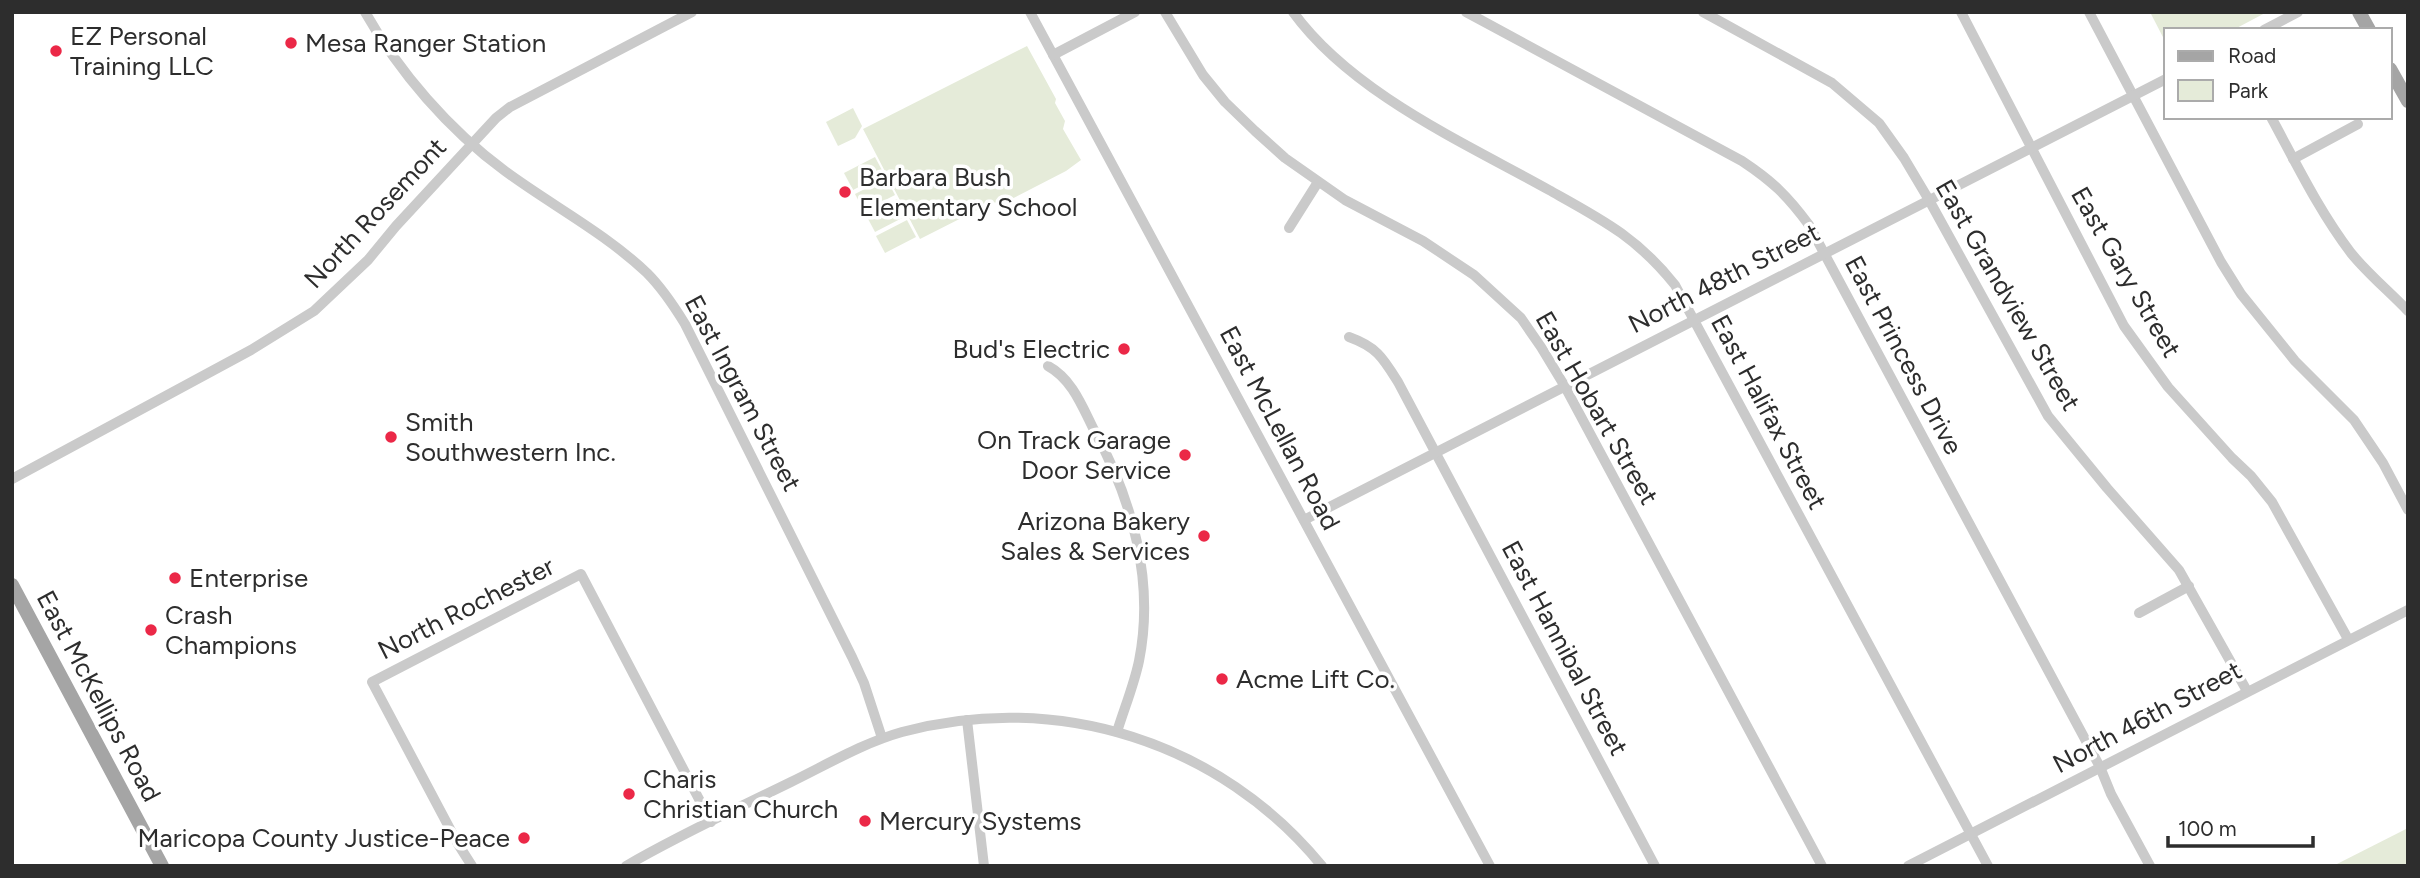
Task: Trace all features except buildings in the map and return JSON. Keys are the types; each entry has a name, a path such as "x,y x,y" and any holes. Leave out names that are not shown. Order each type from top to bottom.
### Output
{"main road":[{"path":"2360,12 2368,28"},
{"path":"2392,73 2408,102"},
{"name":"East McKellips Road","path":"12,585 162,866"}],"street":[{"name":"East Ingram Street","path":"365,12 409,76 471,143 503,169 625,254 648,274 669,299 685,324 848,648 864,683 882,738"},
{"name":"North Rosemont","path":"12,479 251,350 314,311 368,260 471,143 510,107 692,12"},
{"name":"East McLellan Road","path":"1030,12 1490,866"},
{"path":"1053,55 1135,12"},
{"name":"East Hobart Street","path":"1165,12 1203,75 1226,102 1285,158 1345,200 1423,242 1474,275 1521,318 1564,385 1822,866"},
{"name":"East Halifax Street","path":"1293,12 1338,60 1380,93 1595,215 1639,245 1675,285 1988,866"},
{"name":"East Princess Drive","path":"1466,12 1742,161 1774,183 1793,202 1809,225 2100,767 2111,794 2150,866"},
{"name":"East Grandview Street","path":"1703,12 1818,74 1855,100 1880,123 1929,200 2048,416 2107,488 2165,552 2189,586 2247,691"},
{"name":"East Gary Street","path":"1961,12 2124,326 2168,387 2272,502 2348,639"},
{"path":"2089,12 2221,262 2241,294 2295,361 2354,420 2383,463 2408,510"},
{"path":"2268,28 2298,12"},
{"name":"North 48th Street","path":"1304,520 2164,80"},
{"path":"2272,119 2325,215 2353,256 2408,311"},
{"path":"2293,159 2358,124"},
{"path":"1289,228 1318,182"},
{"name":"East Hannibal Street","path":"1349,337 1369,344 1382,357 1655,866"},
{"path":"1048,366 1060,373 1070,384 1124,491 1134,527 1140,562 1144,630 1139,663 1117,732"},
{"name":"North Rochester","path":"472,866 372,682 581,574 711,822"},
{"path":"2139,613 2189,586"},
{"name":"North 46th Street","path":"1908,866 2408,610"},
{"path":"626,866 882,738 967,720 1005,717 1055,720 1117,732 1169,750 1219,774 1271,812 1291,830 1322,866"},
{"path":"967,720 984,866"}],"green space":[{"path":"2150,12 2267,12 2237,28 2164,28 2164,39"},
{"path":"1027,46 1056,99 1055,103 1065,121 1063,129 1081,160 1066,171 1002,204 993,202 920,239 863,129"},
{"path":"853,108 862,126 855,138 838,146 826,122"},
{"path":"875,157 884,174 853,190 844,173"},
{"path":"886,178 895,195 864,211 855,194"},
{"path":"897,199 906,216 875,232 866,215"},
{"path":"907,220 916,237 885,253 876,236"},
{"path":"2408,828 2408,866 2333,866"}],"place":[{"name":"Mesa Ranger Station","path":"291,43"},
{"name":"EZ Personal Training LLC","path":"56,51"},
{"name":"Barbara Bush Elementary School","path":"845,192"},
{"name":"Bud's Electric","path":"1124,349"},
{"name":"Smith Southwestern Inc.","path":"391,437"},
{"name":"On Track Garage Door Service","path":"1185,455"},
{"name":"Arizona Bakery Sales & Services","path":"1204,536"},
{"name":"Enterprise","path":"175,578"},
{"name":"Crash Champions","path":"151,630"},
{"name":"Acme Lift Co.","path":"1222,679"},
{"name":"Charis Christian Church","path":"629,794"},
{"name":"Mercury Systems","path":"865,821"},
{"name":"Maricopa County Justice-Peace","path":"524,838"}]}
